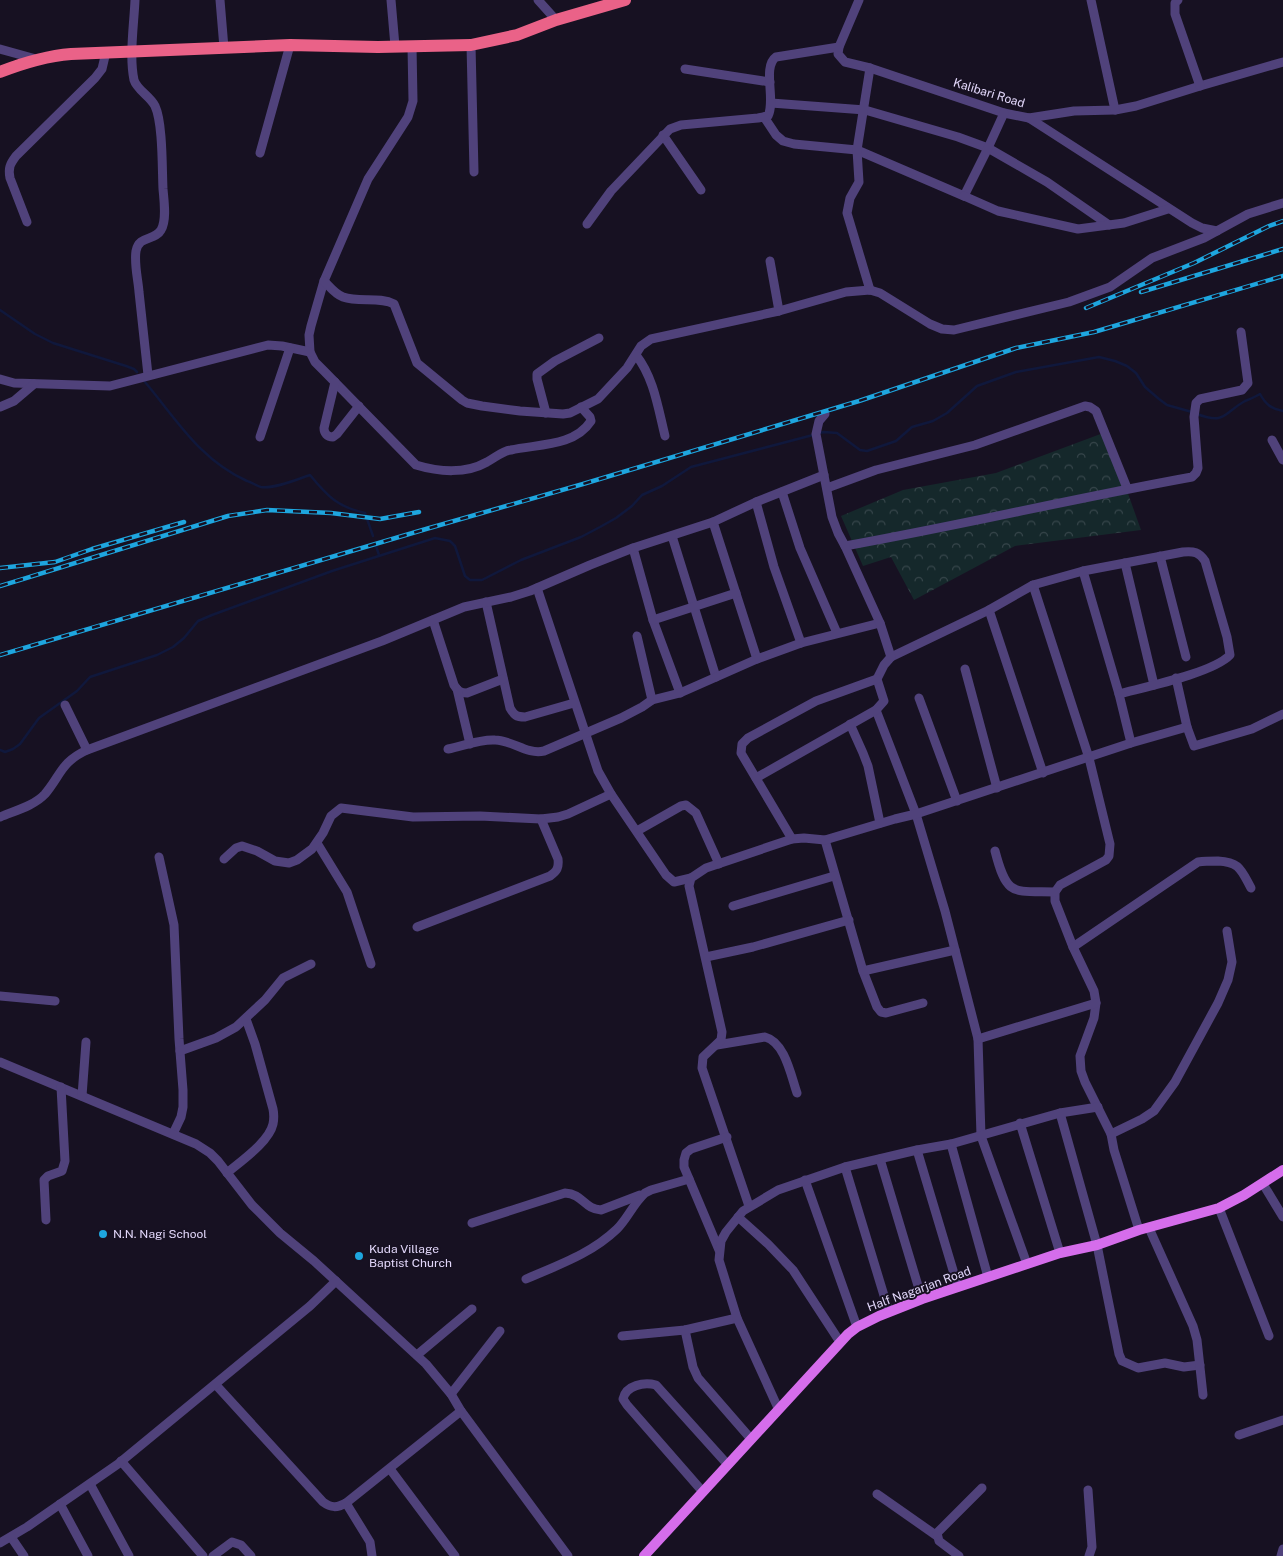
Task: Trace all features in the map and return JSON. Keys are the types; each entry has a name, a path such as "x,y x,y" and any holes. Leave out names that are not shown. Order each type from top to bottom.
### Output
{"highway":[{"path":"0,72 54,55 106,52 290,45 378,47 471,45 517,35 556,20 625,0"}],"main road":[{"name":"Half Nagarjan Road","path":"644,1556 778,1408 840,1342 857,1327 922,1299 1060,1253 1096,1245 1138,1230 1219,1208 1263,1184 1283,1170"}],"street":[{"path":"135,0 134,76 136,86 148,96 156,108 161,142 163,189 163,225 160,232 156,236 144,239 136,250 148,375"},
{"path":"220,0 224,48"},
{"path":"391,0 395,46"},
{"path":"538,0 556,20"},
{"path":"586,224 611,191 670,129 681,125 764,117 770,113 770,66 772,60 776,57 839,47 859,0"},
{"path":"1092,0 1115,110"},
{"path":"1178,0 1175,14 1200,86"},
{"path":"260,153 290,45"},
{"path":"471,45 474,172"},
{"path":"412,46 413,101 408,117 368,179 324,281 309,335 310,352 315,362 416,465 430,469 460,470 478,466 510,450 547,446 561,441 588,425 591,421 581,407"},
{"name":"Kalibari Road","path":"839,47 838,54 841,60 845,62 870,68 1004,113 1029,118 1074,111 1115,110 1136,106 1283,62"},
{"path":"0,49 37,59"},
{"path":"27,222 10,178 8,170 10,164 95,78 102,69 106,52"},
{"path":"870,68 858,150 859,182 850,198 847,213 870,290"},
{"path":"685,69 770,82"},
{"path":"771,103 865,110 958,137 988,148 1047,182 1109,225"},
{"path":"964,196 1004,113"},
{"path":"764,117 783,142 858,150 998,212 1078,229 1138,219 1168,209"},
{"path":"1029,118 1168,209 1202,228 1217,231"},
{"path":"663,135 701,190"},
{"path":"324,281 332,290 344,298 385,301 394,304 417,363 467,403 520,411 570,413 598,399 627,368 641,346 651,338 779,311 846,292 870,290 880,293 930,324 942,329 954,330 1069,302 1110,287 1152,258 1204,238 1248,214 1283,203"},
{"path":"770,261 779,311"},
{"path":"846,546 954,526 1127,488 1192,476 1198,468 1194,412 1196,403 1200,400 1242,390 1248,383 1241,332"},
{"path":"546,412 537,374 555,361 600,338"},
{"path":"0,379 14,383 110,386 261,346 274,345 310,352"},
{"path":"260,437 290,348"},
{"path":"636,355 644,365 649,377 665,436"},
{"path":"335,382 324,432 327,435 333,436 337,434 359,406"},
{"path":"0,407 14,401 34,384"},
{"path":"827,488 876,470 976,445 1085,406 1090,406 1096,411 1127,488"},
{"path":"825,414 819,422 816,434 832,517 880,623 891,657"},
{"path":"1272,440 1283,460"},
{"path":"0,817 38,800 45,794 70,760 87,750 382,642 464,607 510,597 537,588 633,548 713,522 756,502 824,475"},
{"path":"782,492 800,548 838,633"},
{"path":"756,502 774,567 801,643"},
{"path":"713,522 757,659"},
{"path":"672,536 716,677"},
{"path":"633,548 653,620 680,693"},
{"path":"792,839 741,753 740,749 744,741 816,701 877,679 884,665 891,657 989,610 1033,585 1083,571 1194,551 1206,561 1230,655 1218,664 1154,685 1119,694"},
{"path":"1160,556 1186,657"},
{"path":"1125,563 1154,685"},
{"path":"1083,571 1119,694 1131,744"},
{"path":"1033,585 1089,758 1110,844 1109,856 1100,864 1060,885 1055,892 1055,901 1073,947 1094,991 1096,1003 1094,1018 1080,1056 1081,1070 1111,1134 1138,1230"},
{"path":"537,588 595,764 611,794 670,880 678,881 691,878 706,868 792,839 825,840 916,814 1187,727"},
{"path":"653,620 736,593"},
{"path":"486,602 510,708 514,715 519,717 574,703"},
{"path":"989,610 1043,773"},
{"path":"433,620 454,685 461,693 467,693 503,679"},
{"path":"448,749 494,740 511,743 538,752 633,712 652,700 680,693 757,659 801,643 880,623"},
{"path":"636,636 652,700"},
{"path":"965,669 997,788"},
{"path":"1176,678 1187,727 1194,746 1252,729 1283,714"},
{"path":"756,778 876,710 884,701 877,679"},
{"path":"457,689 470,744"},
{"path":"919,698 957,801"},
{"path":"65,705 87,750"},
{"path":"876,710 916,814 955,950 978,1039 981,1136 1027,1264"},
{"path":"850,724 868,766 880,823"},
{"path":"224,859 236,848 242,846 253,849 275,861 289,863 297,860 317,843 331,816 341,808 413,817 480,816 541,818 558,817 568,814 611,794"},
{"path":"637,831 686,805 696,813 719,864"},
{"path":"417,927 550,876 556,871 559,866 558,859 541,818"},
{"path":"825,840 863,971 877,1007 881,1012 886,1013 923,1003"},
{"path":"317,843 347,892 371,964"},
{"path":"995,851 1003,877 1014,890 1021,892 1055,892"},
{"path":"159,857 174,925 183,1107 181,1117 173,1134"},
{"path":"1073,947 1198,862 1236,864 1241,869 1251,888"},
{"path":"733,906 834,876"},
{"path":"691,878 689,886 722,1032 721,1040 703,1057 702,1068 749,1206"},
{"path":"706,957 754,947 849,920"},
{"path":"1111,1134 1142,1119 1154,1110 1175,1082 1218,1003 1228,980 1232,962 1227,931"},
{"path":"863,971 955,950"},
{"path":"180,1051 216,1038 236,1027 265,1000 283,978 311,964"},
{"path":"0,996 55,1001"},
{"path":"978,1039 1096,1003"},
{"path":"227,1173 270,1133 274,1119 273,1109 246,1019"},
{"path":"717,1045 765,1037 771,1038 781,1049 797,1093"},
{"path":"82,1096 86,1042"},
{"path":"0,1062 202,1147 218,1160 252,1205 285,1238 336,1281 417,1355 451,1394 461,1412 568,1556"},
{"path":"46,1220 44,1180 48,1176 62,1171 65,1161 61,1087"},
{"path":"778,1408 737,1318 719,1260 719,1250 726,1232 749,1206 778,1190 845,1167 951,1144 1060,1113 1098,1107"},
{"path":"1060,1113 1096,1245 1122,1361 1138,1368 1165,1363 1184,1367 1200,1365"},
{"path":"1020,1123 1060,1253"},
{"path":"719,1250 689,1179 684,1160 686,1153 691,1149 727,1137"},
{"path":"951,1144 988,1277"},
{"path":"917,1150 958,1288"},
{"path":"880,1159 922,1299"},
{"path":"845,1167 889,1312"},
{"path":"472,1223 565,1193 574,1194 595,1210 601,1210 650,1190 689,1179"},
{"path":"805,1180 857,1327"},
{"path":"1263,1184 1283,1217"},
{"path":"526,1279 577,1258 593,1248 626,1220 645,1193"},
{"path":"1219,1208 1270,1336"},
{"path":"738,1217 793,1270 840,1342"},
{"path":"1149,1228 1193,1326 1197,1340 1203,1395"},
{"path":"0,1543 90,1484 121,1461 216,1385 310,1306 336,1281"},
{"path":"417,1355 472,1309"},
{"path":"622,1336 685,1330 737,1318"},
{"path":"685,1330 693,1367 698,1378 751,1438"},
{"path":"451,1394 500,1331"},
{"path":"703,1492 627,1405 623,1399 626,1392 634,1386 649,1383 656,1385 728,1465"},
{"path":"216,1385 323,1502 335,1507 346,1503 461,1412"},
{"path":"1239,1435 1283,1420"},
{"path":"121,1461 203,1556"},
{"path":"390,1468 455,1556"},
{"path":"90,1484 129,1556"},
{"path":"937,1536 937,1533 982,1488"},
{"path":"1088,1490 1092,1547 1089,1556"},
{"path":"876,1494 937,1536 939,1542 959,1556"},
{"path":"346,1503 370,1542 372,1556"},
{"path":"60,1504 88,1556"},
{"path":"11,1537 24,1556"},
{"path":"213,1556 232,1542 241,1545 250,1556"},
{"path":"1281,1556 1283,1549"}],"green space":[{"path":"1106,432 1141,530 1015,546 914,600 891,557 863,566 841,516 903,490 996,473"}],"waterway":[{"path":"0,310 35,334 53,343 126,366 137,372"},
{"path":"819,433 837,433 860,450 867,451 896,441 912,427 933,421 947,413 977,386 1016,372 1099,357 1127,366 1136,373 1145,387 1167,405 1192,412"},
{"path":"145,382 190,438 230,472 259,486 267,487 273,487 310,475 334,500 348,508 365,513 373,536"},
{"path":"1197,414 1219,418 1238,405 1260,394 1270,406 1283,411"},
{"path":"0,750 5,752 20,744 39,718 77,691 90,677 157,655 173,647 184,638 198,621 212,615 332,571 435,538 450,541 455,546 465,576 470,580 482,580 521,560 581,537 600,527 632,506 642,495 662,486 691,467 813,435"},
{"path":"376,546 379,555"}],"railway":[{"path":"1086,308 1194,263 1283,221"},
{"path":"1141,292 1283,249"},
{"path":"0,655 859,401 1016,348 1094,332 1283,276"},
{"path":"0,586 228,516 267,510 331,513 380,519 419,512"},
{"path":"0,568 55,562 184,522"}],"place":[{"name":"N.N. Nagi School","path":"103,1234"},
{"name":"Kuda Village Baptist Church","path":"359,1256"}]}
